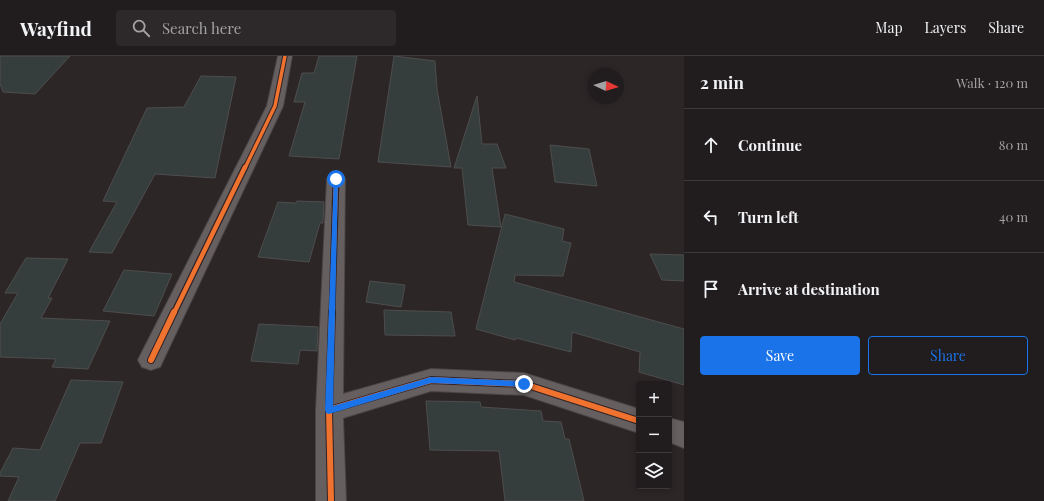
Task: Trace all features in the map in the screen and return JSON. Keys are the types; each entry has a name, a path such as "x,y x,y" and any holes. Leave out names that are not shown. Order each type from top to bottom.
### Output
{"street":[{"path":"150,360 275,106 285,56"},
{"path":"330,501 329,410 336,179"},
{"path":"329,410 431,380 524,384 636,420"},
{"path":"672,431 684,435"}],"building":[{"path":"0,56 70,56 35,94 3,92 0,84"},
{"path":"319,56 357,56 339,159 289,156 305,102 294,102 302,73 314,73"},
{"path":"394,56 435,61 437,89 451,167 378,162"},
{"path":"201,76 236,77 215,178 155,174 112,253 89,252 117,202 103,201 147,108 184,107"},
{"path":"477,96 482,144 497,144 506,168 492,168 501,227 468,225 462,168 454,168"},
{"path":"550,145 589,149 597,186 555,182"},
{"path":"297,201 324,202 323,223 320,223 309,262 258,257 278,202 296,203"},
{"path":"505,214 564,229 562,241 571,243 563,276 515,275 514,282 684,329 684,385 639,372 640,352 572,332 571,352 516,338 515,340 476,329"},
{"path":"650,254 684,255 684,281 662,280"},
{"path":"26,258 68,259 48,298 52,298 41,318 110,321 88,369 52,367 56,359 0,357 0,324 18,293 5,293"},
{"path":"124,270 172,274 154,316 103,311"},
{"path":"370,281 405,285 401,307 366,302"},
{"path":"384,310 451,312 455,336 385,335"},
{"path":"259,324 318,327 317,351 300,350 298,364 251,361"},
{"path":"71,380 123,382 101,443 80,443 55,501 8,501 19,477 0,476 0,473 13,448 40,450"},
{"path":"426,401 480,402 481,407 541,411 543,421 561,422 565,439 569,439 584,501 505,501 499,451 430,450"}],"cycle path":[{"path":"151,360 275,106 285,56"},
{"path":"331,501 329,410 336,179"},
{"path":"329,410 431,380 524,384 636,420"}],"route":[{"path":"336,179 329,410 431,380 524,384"}]}
